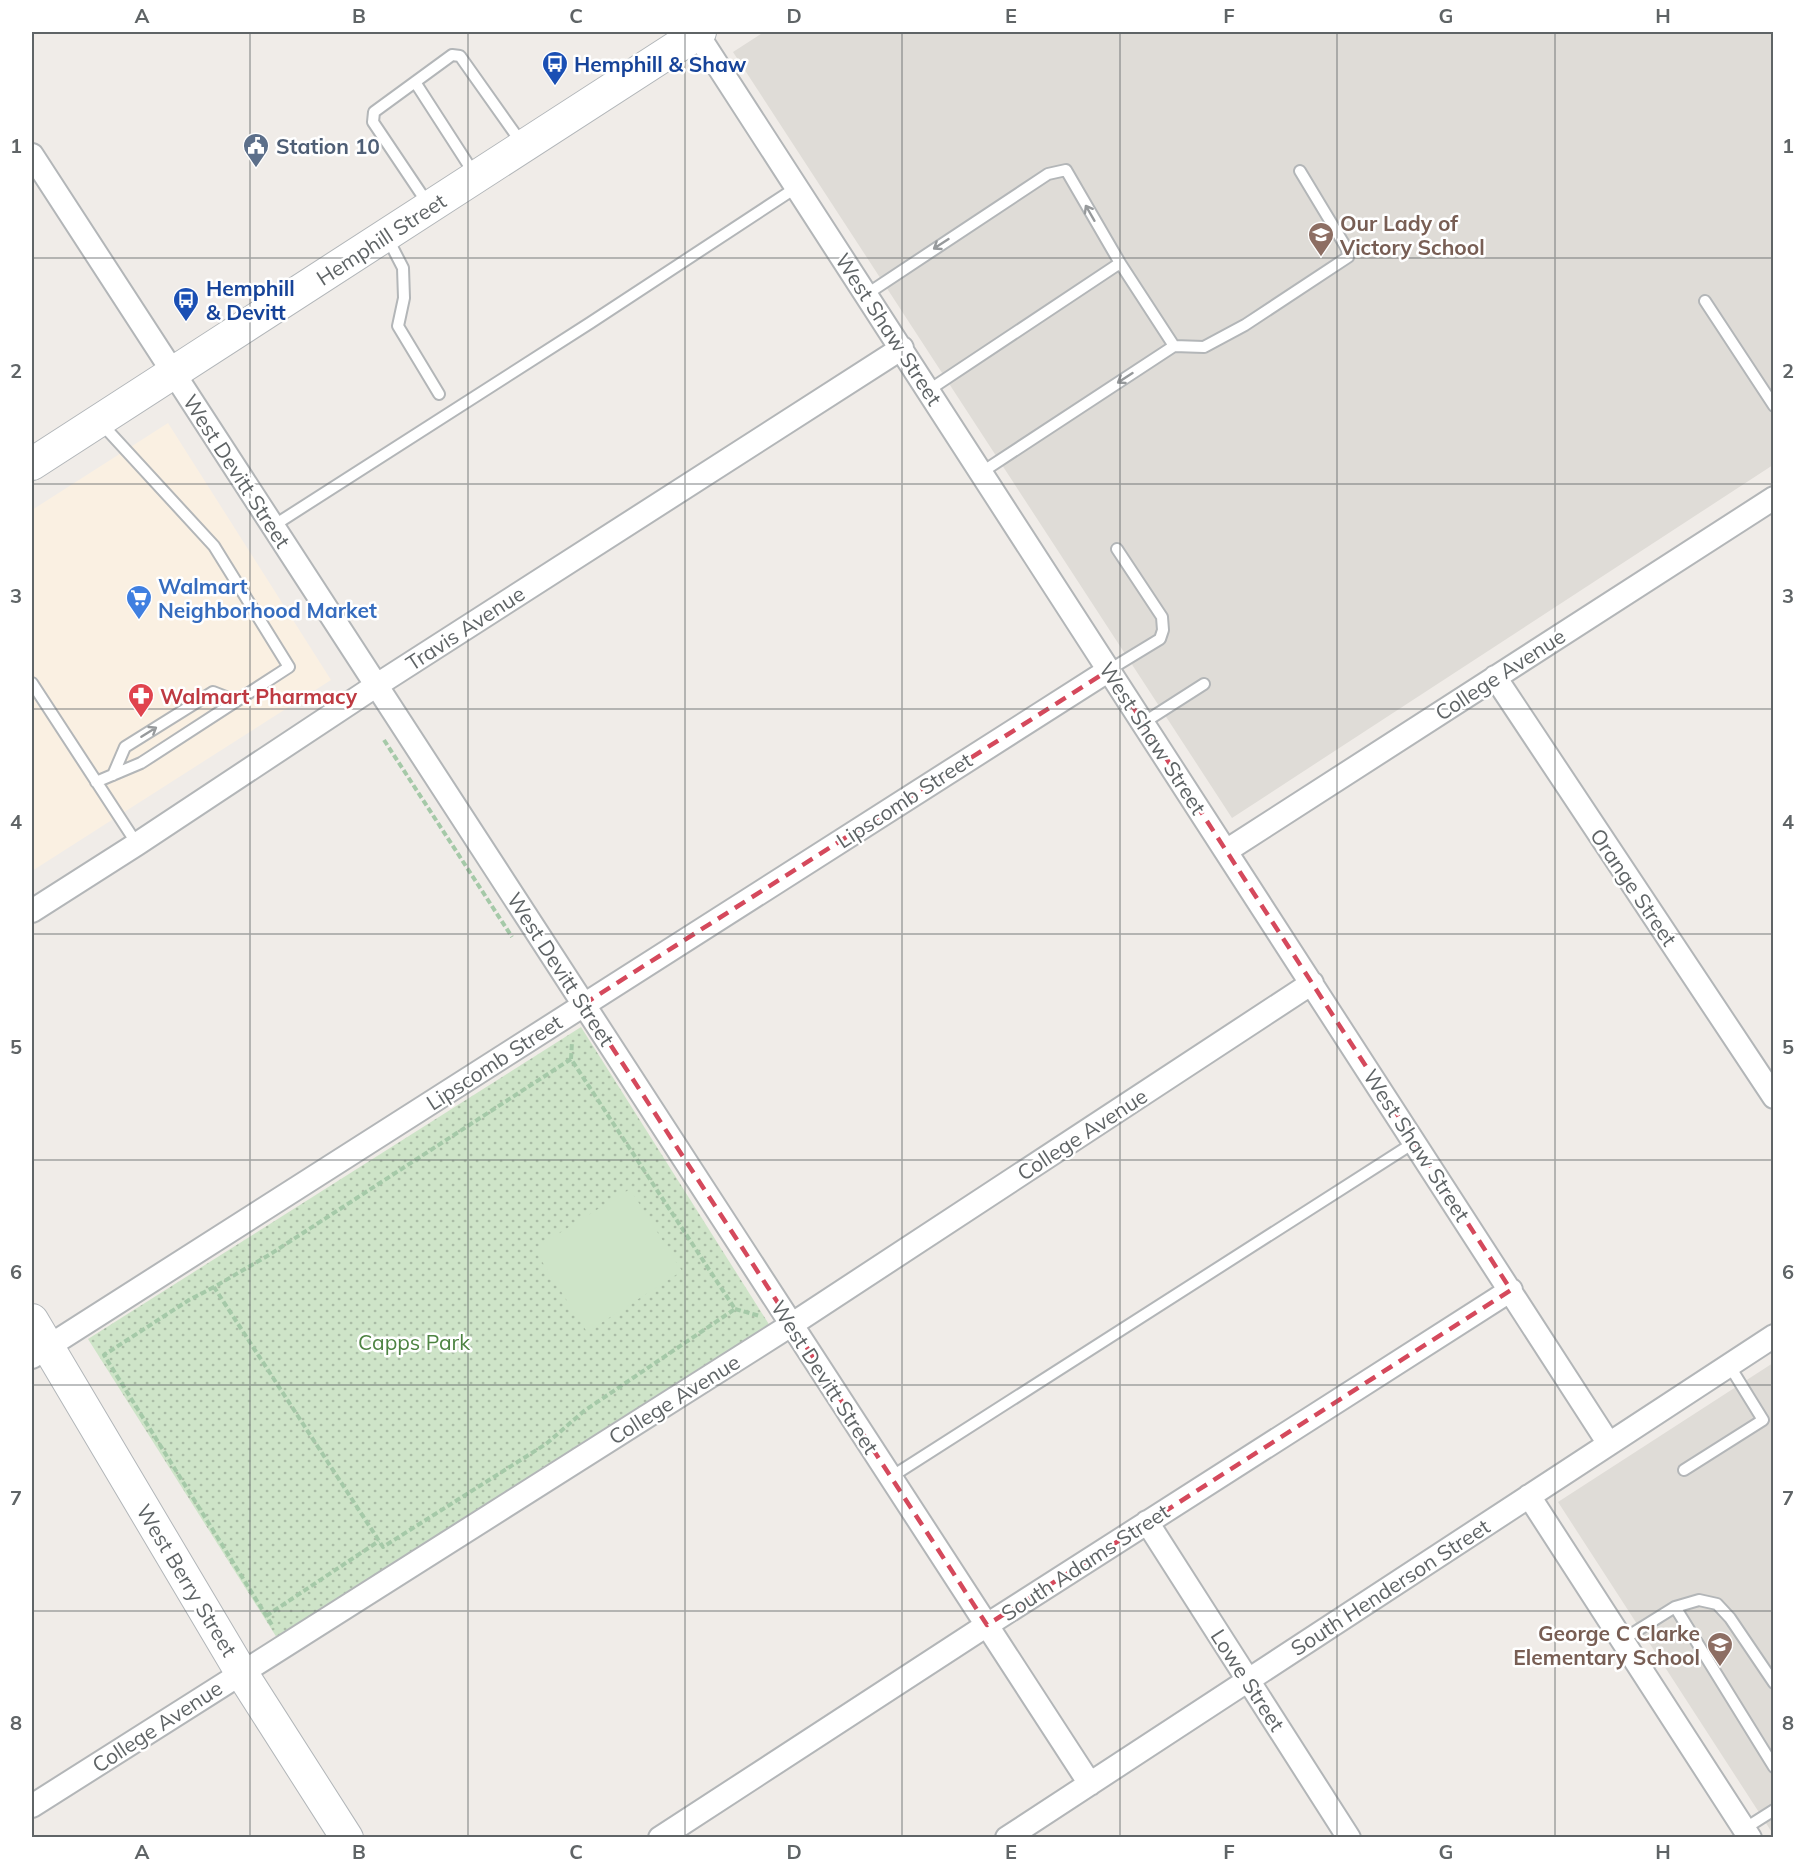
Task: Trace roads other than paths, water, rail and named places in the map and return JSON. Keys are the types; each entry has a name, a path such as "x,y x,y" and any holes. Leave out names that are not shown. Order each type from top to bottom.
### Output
{"main road":[{"name":"Hemphill Street","path":"32,464 698,32"},
{"name":"West Berry Street","path":"32,1320 39,1352 241,1671 341,1836"}],"street":[{"name":"West Shaw Street","path":"698,32 1512,1290 1609,1444"},
{"name":"West Devitt Street","path":"32,155 1090,1784"},
{"name":"Travis Avenue","path":"32,911 377,685 902,348"},
{"name":"College Avenue","path":"1226,851 1773,498"},
{"name":"Lipscomb Street","path":"39,1352 1109,670"},
{"name":"Orange Street","path":"1495,677 1773,1097"},
{"name":"College Avenue","path":"32,1806 241,1671 791,1325 1312,983"},
{"name":"South Adams Street","path":"660,1838 1147,1522 1512,1290"},
{"name":"South Henderson Street","path":"1007,1838 1773,1336"},
{"path":"1529,1496 1747,1833"},
{"name":"Lowe Street","path":"1147,1522 1349,1838"}],"lane":[{"path":"430,207 373,122 374,112 452,55 460,56 524,146"},
{"path":"415,82 477,177"},
{"path":"867,294 1048,174 1066,170 1120,263 1174,346"},
{"path":"982,472 1174,346 1204,347 1245,325 1348,257 1347,249 1300,171"},
{"path":"273,526 581,330 797,187"},
{"path":"386,236 403,268 404,298 398,326 439,394"},
{"path":"929,390 1120,263"},
{"path":"1705,302 1773,406"},
{"path":"96,782 141,763 290,666 214,546 100,421"},
{"path":"1109,670 1160,639 1163,630 1162,617 1117,549"},
{"path":"32,683 137,844"},
{"path":"1143,723 1204,684"},
{"path":"113,775 125,747 213,692 236,701"},
{"path":"891,1478 1415,1142"},
{"path":"1684,1470 1763,1420 1729,1365"},
{"path":"1622,1640 1675,1607 1699,1600 1717,1604 1730,1618 1773,1683"},
{"path":"1675,1607 1773,1767"},
{"path":"1747,1833 1773,1810"}],"place":[{"name":"Hemphill & Shaw","path":"555,87"},
{"name":"Station 10","path":"256,169"},
{"name":"Our Lady of Victory School","path":"1321,258"},
{"name":"Hemphill & Devitt","path":"186,323"},
{"name":"Walmart Neighborhood Market","path":"139,621"},
{"name":"Walmart Pharmacy","path":"141,719"},
{"name":"George C Clarke Elementary School","path":"1720,1668"}],"park label":[{"name":"Capps Park","path":"414,1342"}]}
